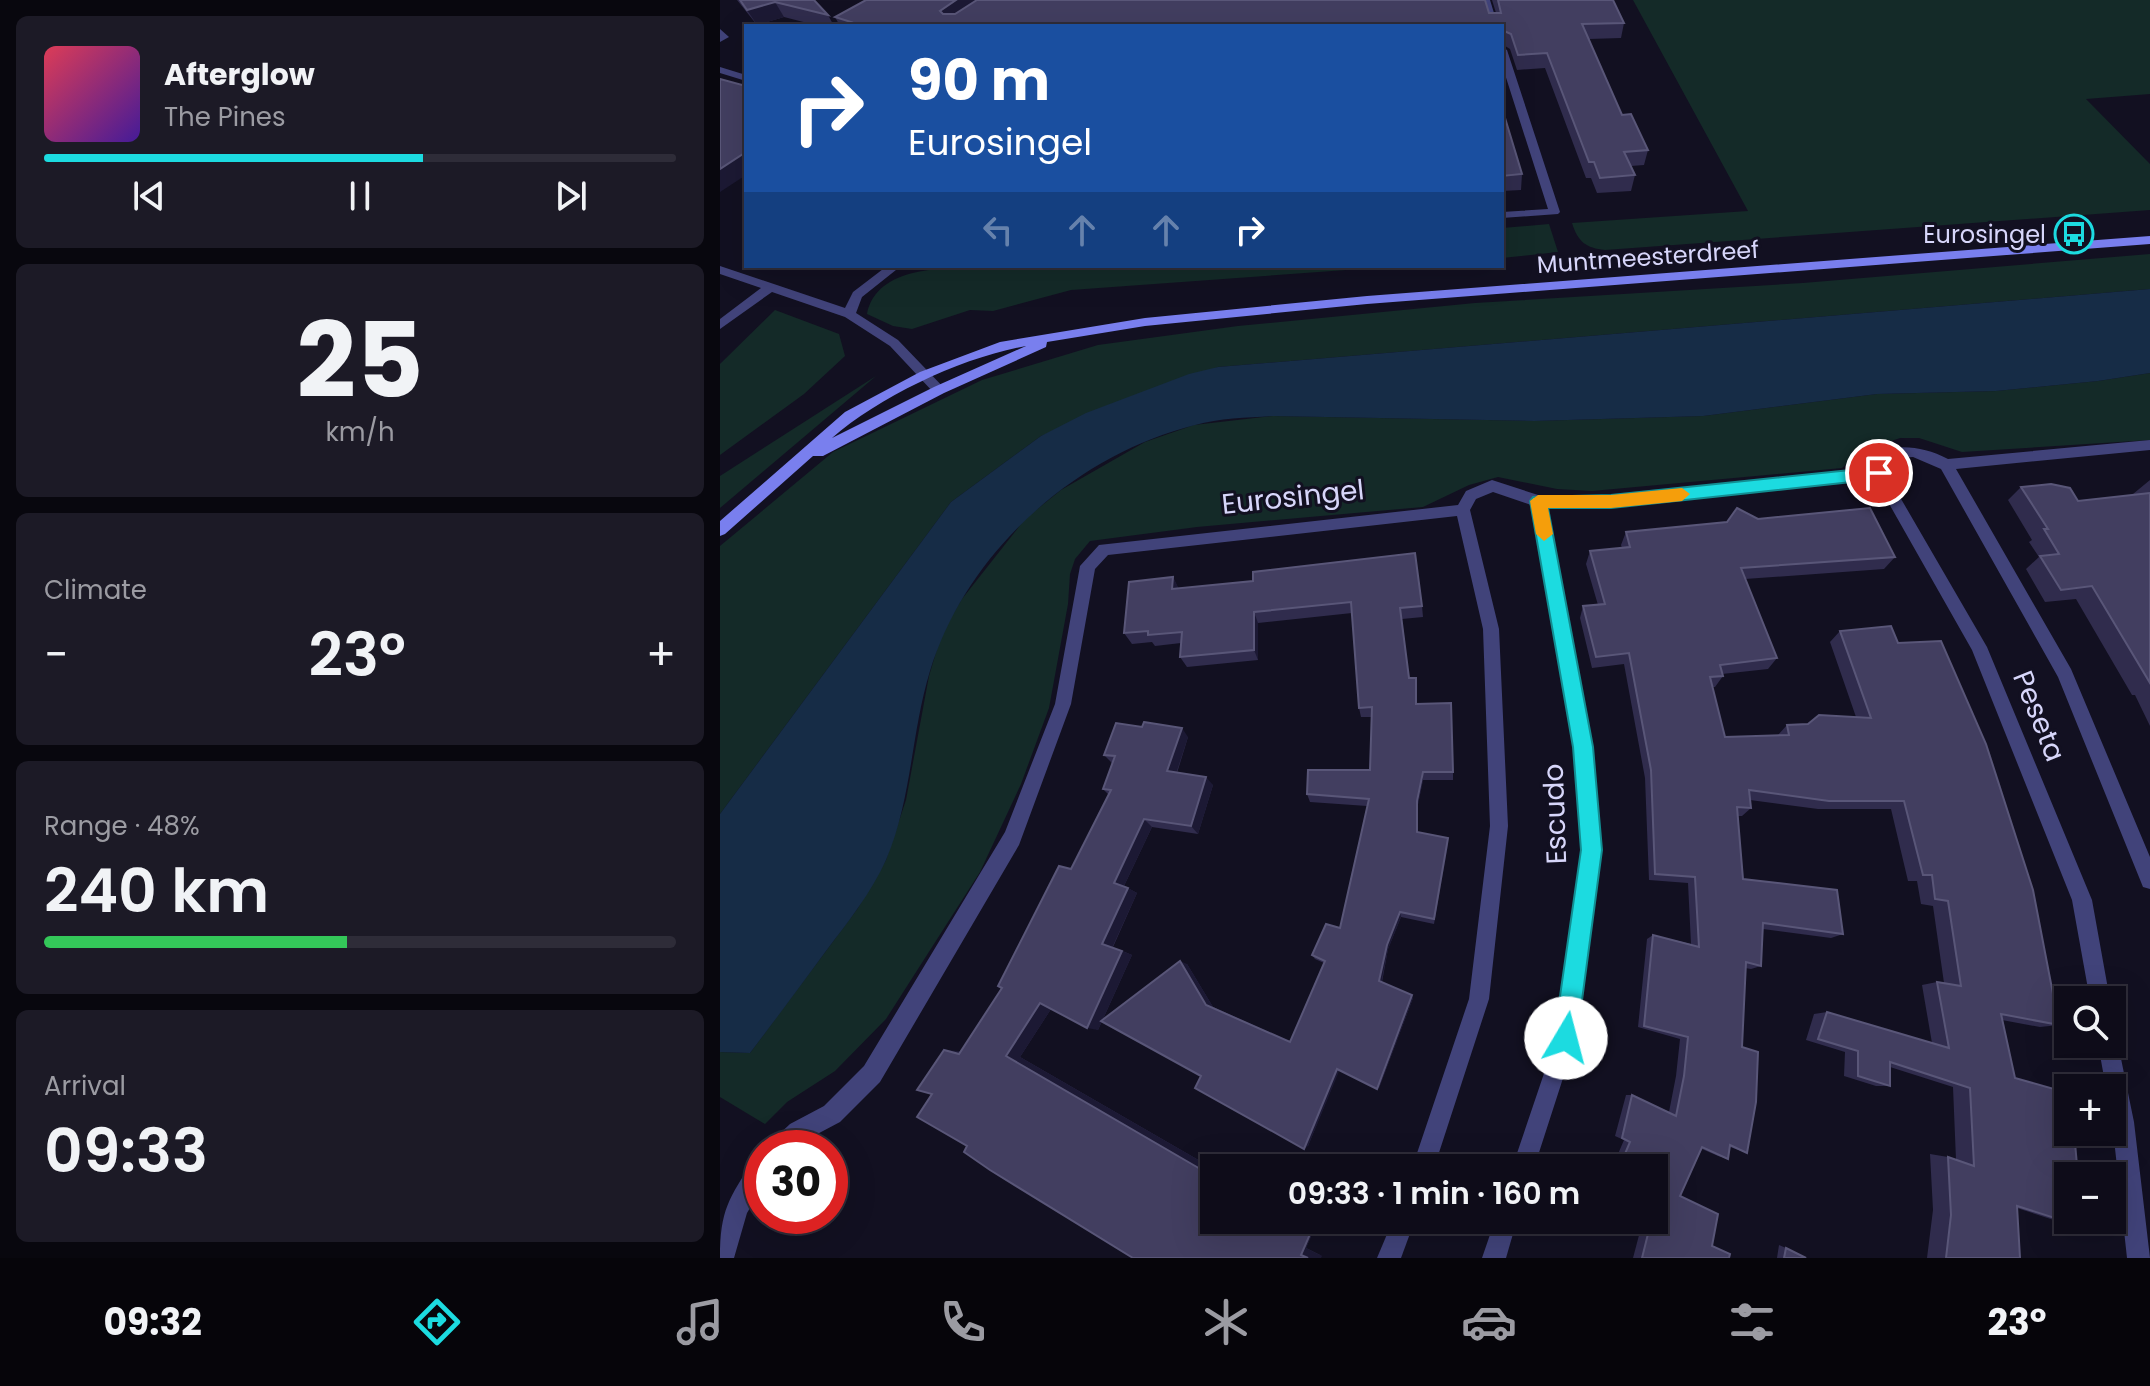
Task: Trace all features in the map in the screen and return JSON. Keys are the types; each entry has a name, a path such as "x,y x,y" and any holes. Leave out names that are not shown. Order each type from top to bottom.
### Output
{"main road":[{"name":"Muntmeesterdreef","path":"720,530 850,415 925,375 1000,346 1145,322 1367,300 2150,240"},
{"name":"Muntmeesterdreef","path":"802,459 939,390 1054,338"}],"street":[{"path":"1486,0 1493,24"},
{"path":"720,32 724,37 720,39"},
{"path":"1504,63 1507,83 1554,212 1504,215"},
{"path":"720,70 744,77"},
{"path":"849,314 857,295 892,268"},
{"path":"720,270 849,314 894,343 939,390"},
{"path":"720,325 771,287"},
{"path":"1463,510 1471,495 1492,486 1538,501 1611,502 1879,473 1878,456 1900,449 1926,453 1946,465 2150,445"},
{"name":"Peseta","path":"1946,465 2065,674 2150,880"},
{"name":"Peseta","path":"1879,473 1979,647 2082,900 2097,986"},
{"name":"Escudo","path":"1528,1154 1566,1038 1592,850 1583,747 1538,501"},
{"name":"Escudo","path":"1428,1154 1479,999 1499,826 1491,629 1463,510"},
{"name":"Eurosingel","path":"802,1130 832,1114 872,1074 1012,838 1063,704 1088,566 1104,549 1463,510"},
{"path":"2111,1058 2123,1122 2139,1258"},
{"path":"722,1258 737,1208 744,1197"},
{"path":"1389,1258 1398,1234"},
{"path":"1494,1258 1502,1234"}],"green space":[{"path":"1633,0 2150,0 2150,94 2086,99 2150,164 2150,210 1605,250 1593,248 1580,239 1572,223 1748,211"},
{"path":"1549,224 1558,252 1504,258 1504,228"},
{"path":"2150,254 2150,289 1218,367 1041,436 951,502 720,814 720,546 833,452 982,380 1098,345 1238,326 1475,303 1803,283"},
{"path":"1374,268 1071,290 993,311 970,310 912,329 893,326 867,314 873,298 884,286 898,278 932,270"},
{"path":"775,310 839,334 845,356 804,394 720,455 720,364"},
{"path":"2150,373 2150,440 1962,452 1919,438 1900,438 1860,452 1842,468 1592,491 1557,489 1498,477 1469,485 1423,507 1197,527 1090,541 1075,559 1070,574 1068,604 1049,708 1021,784 980,872 886,1019 835,1071 787,1102 765,1124 720,1097 720,1052 750,1053 858,908 886,860 906,800 929,676 942,632 962,599 1025,519 1061,490 1145,442 1194,425 1273,416 1534,421 1703,416 1877,394 1996,391"},
{"path":"876,376 720,508 720,476"}],"water":[{"path":"2150,289 2150,373 1996,391 1877,394 1703,416 1534,421 1273,416 1234,419 1195,425 1151,439 1108,460 1068,485 1031,515 998,549 970,587 947,628 930,671 901,813 880,872 851,918 750,1053 720,1052 720,814 951,502 1041,436 1086,413 1189,374 1218,367"}],"building":[{"path":"740,0 814,0 828,15 775,2 747,10"},
{"path":"866,0 956,0 940,11 955,14 977,0 1485,0 1489,13 1501,13 1498,0 1613,0 1624,23 1582,24 1622,115 1631,114 1648,150 1624,152 1635,175 1600,178 1594,162 1589,162 1547,53 1518,55 1511,34 1504,31 1504,24 848,24 851,22 835,17"},
{"path":"720,79 744,84 744,153 720,169"},
{"path":"1504,115 1522,174 1504,176"},
{"path":"2051,484 2070,488 2078,501 2150,493 2150,683 2092,586 2061,590 2040,556 2059,554 2044,529 2048,529 2021,487"},
{"path":"1737,508 1758,519 1870,508 1895,557 1741,568 1777,658 1720,665 1723,676 1710,677 1725,737 1789,735 1787,725 1808,724 1819,715 1871,718 1840,631 1891,626 1898,643 1941,641 1986,744 2033,890 2054,999 2054,1024 2001,1014 2015,1078 2054,1089 2054,1146 2075,1146 2077,1162 2054,1162 2054,1218 2017,1206 2020,1258 1946,1258 1951,1215 1948,1157 1974,1166 1970,1088 1890,1062 1890,1086 1858,1076 1858,1051 1818,1039 1827,1012 1949,1048 1937,982 1961,986 1948,901 1935,899 1932,875 1923,875 1904,801 1829,801 1749,790 1751,808 1737,807 1743,879 1837,890 1843,934 1763,923 1761,966 1746,962 1742,1047 1758,1052 1756,1102 1747,1153 1730,1145 1728,1159 1702,1147 1680,1196 1718,1214 1712,1246 1730,1254 1729,1258 1642,1258 1648,1234 1668,1234 1668,1154 1625,1154 1630,1142 1622,1138 1632,1095 1676,1116 1688,1037 1644,1026 1653,935 1699,947 1695,877 1655,874 1651,770 1629,653 1596,657 1583,606 1605,604 1590,551 1630,547 1626,532 1727,522"},
{"path":"1415,553 1422,606 1400,608 1409,678 1416,678 1416,704 1451,703 1453,772 1423,772 1417,801 1417,832 1448,838 1434,919 1400,912 1387,945 1379,981 1412,995 1377,1089 1337,1069 1304,1149 1195,1088 1201,1076 1101,1021 1180,961 1206,1005 1290,1042 1325,961 1312,955 1326,924 1340,928 1369,799 1307,794 1308,770 1370,770 1372,707 1359,708 1351,602 1254,612 1254,650 1180,657 1182,632 1148,635 1148,631 1124,633 1129,582 1173,577 1172,589 1253,581 1253,572"},
{"path":"1144,722 1182,728 1167,771 1206,777 1191,826 1144,819 1114,883 1128,888 1102,944 1122,951 1087,1028 1040,1003 1006,1056 1200,1169 1200,1234 1310,1234 1301,1255 1308,1258 1133,1258 990,1170 964,1152 967,1146 917,1117 932,1094 917,1090 944,1050 959,1054 1002,988 998,986 1059,866 1071,869 1111,790 1103,789 1115,756 1104,755 1116,723 1142,727"},
{"path":"1786,1248 1806,1258 1784,1258"}],"slow traffic":[{"path":"1544,534 1538,501 1611,502 1682,494"}],"place":[{"name":"Eurosingel","path":"2074,234"}],"route":[{"path":"1566,1038 1592,850 1583,747 1538,501 1611,502 1879,473"}]}
